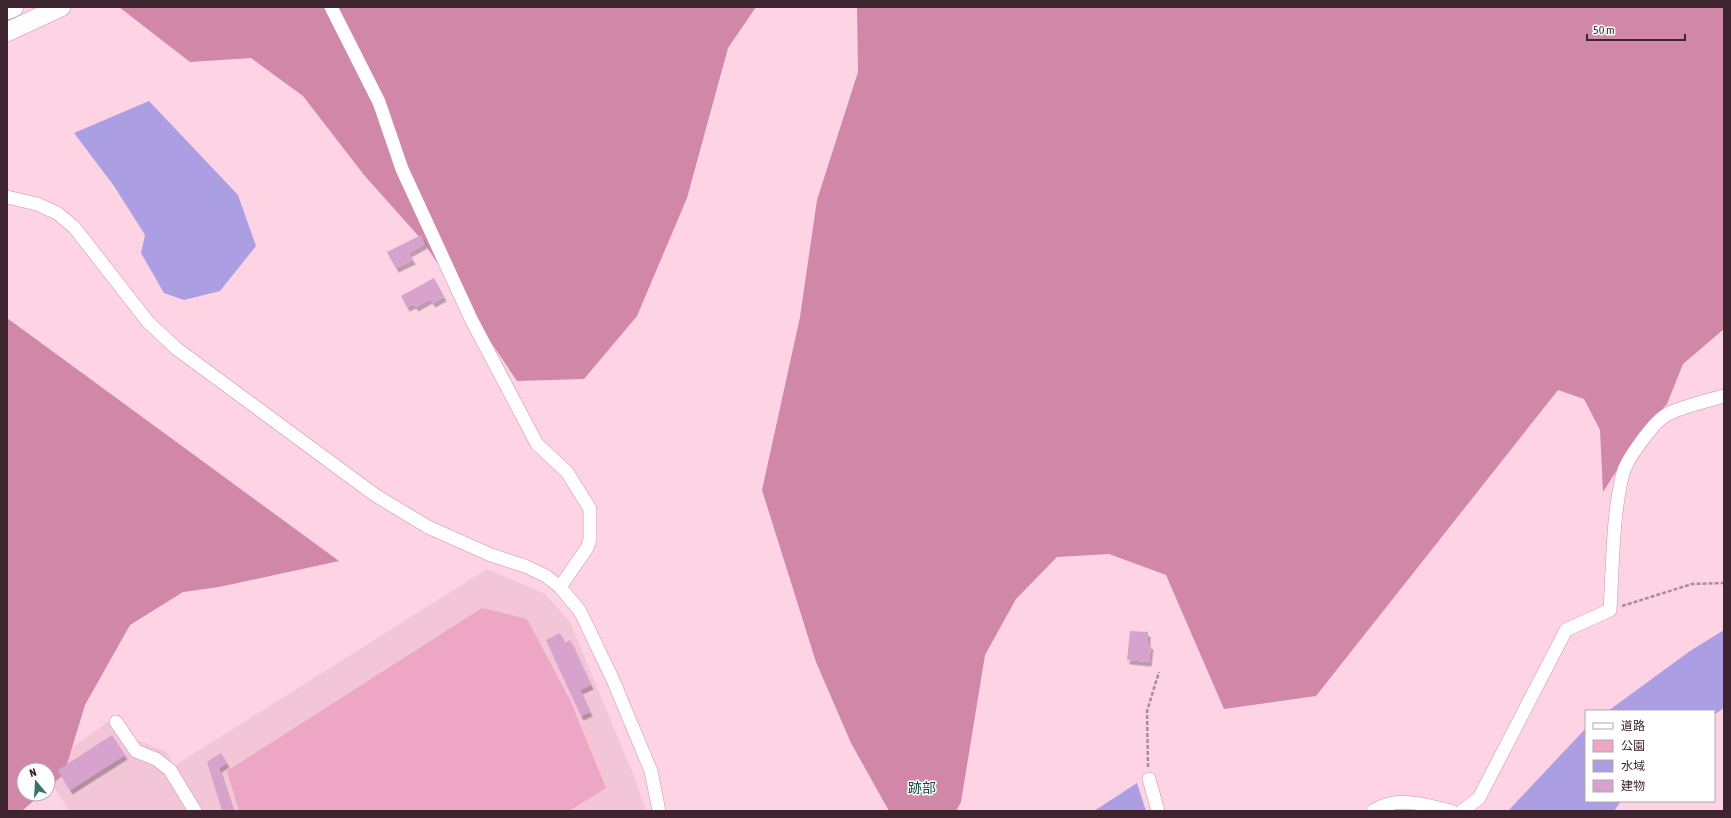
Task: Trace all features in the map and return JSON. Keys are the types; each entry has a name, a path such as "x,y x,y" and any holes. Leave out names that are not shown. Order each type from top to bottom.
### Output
{"highway":[{"path":"7,10 14,7"},
{"path":"7,32 60,7"}],"street":[{"path":"331,7 378,102 402,169 470,319 537,444 567,472 590,509 590,538 587,548 560,587"},
{"path":"7,197 37,204 57,213 74,227 148,322 177,349 375,495 428,526 491,555 525,566 546,576 560,587 580,611 613,680 651,771 659,811"},
{"path":"1462,811 1479,798 1566,630 1610,610 1615,522 1623,472 1640,444 1656,423 1667,414 1724,396"},
{"path":"116,722 136,751 156,759 170,770 195,811"},
{"path":"1149,779 1158,811"},
{"path":"1373,811 1378,808 1410,801 1451,811"}],"path":[{"path":"1610,610 1692,584 1724,583"},
{"path":"1149,779 1146,711 1159,672"}],"shaded area":[{"path":"119,7 756,7 728,48 687,198 637,316 584,379 517,381 422,240 364,175 303,96 251,58 190,62"},
{"path":"857,7 1724,7 1724,329 1683,364 1667,404 1640,434 1603,492 1600,430 1584,399 1558,390 1316,696 1224,709 1166,575 1109,554 1057,557 1016,599 985,655 961,802 956,811 889,811 851,743 816,662 762,490 800,317 817,200 858,72"},
{"path":"7,318 339,561 219,587 183,592 130,625 85,705 64,774 56,781 56,762 16,762 16,802 32,802 22,811 7,811"},
{"path":"487,569 545,594 570,622 635,779 646,811 69,811 56,790 56,762 51,762 119,714 137,740 167,752 174,766"}],"green space":[{"path":"482,608 527,619 570,700 606,788 569,811 239,811 227,771"}],"water":[{"path":"149,101 238,195 256,246 220,291 184,300 164,293 141,253 145,235 114,186 74,133"},
{"path":"1724,630 1724,708 1715,714 1715,710 1609,710 1690,651"},
{"path":"1585,729 1585,802 1620,802 1614,811 1508,811"},
{"path":"1137,783 1146,811 1094,811"}],"building":[{"path":"421,235 425,244 409,253 413,260 396,268 387,252"},
{"path":"434,278 444,297 433,303 430,299 416,307 414,304 407,307 401,296"},
{"path":"1130,631 1148,632 1148,644 1151,645 1149,662 1127,660"},
{"path":"560,633 565,643 570,640 591,685 580,690 590,712 581,716 546,640"},
{"path":"112,735 125,755 70,790 58,770"},
{"path":"221,753 227,763 219,768 233,811 222,811 207,762"}],"district":[{"name":"跡部","path":"922,788"}]}
